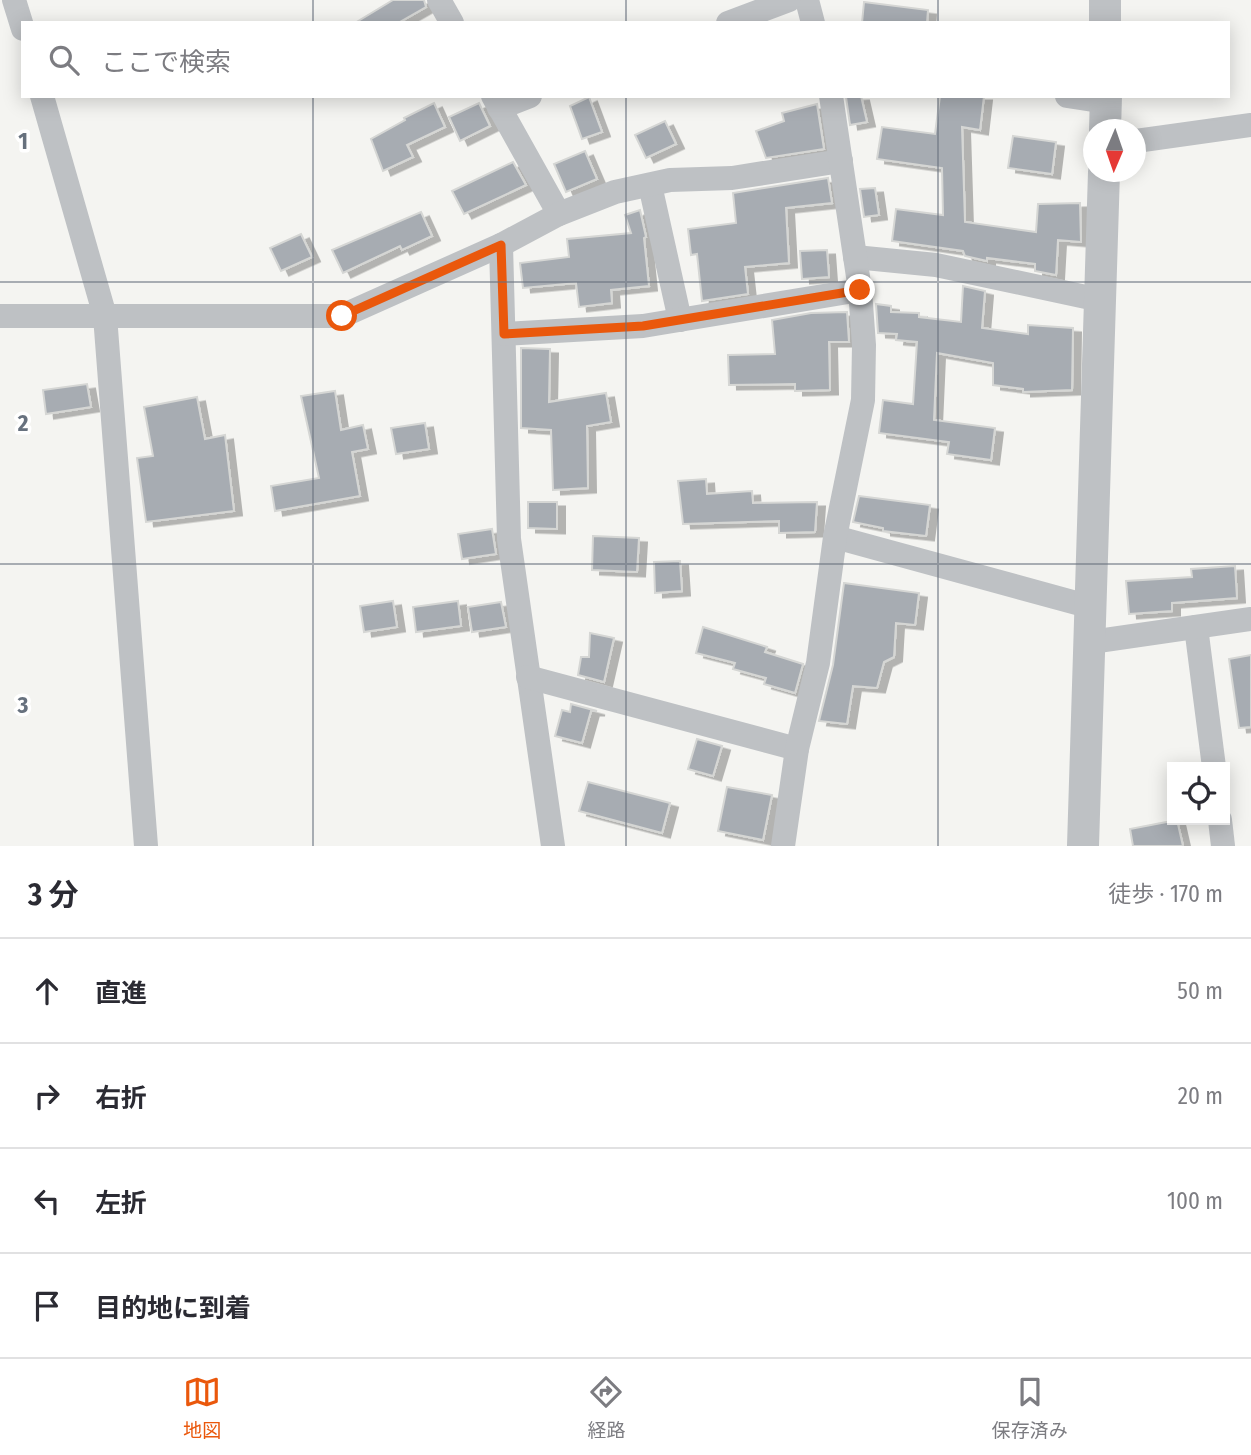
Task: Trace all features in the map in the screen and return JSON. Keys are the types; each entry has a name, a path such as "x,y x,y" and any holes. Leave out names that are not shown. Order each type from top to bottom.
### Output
{"street":[{"path":"14,0 21,23"},
{"path":"439,0 451,21"},
{"path":"733,21 789,0"},
{"path":"807,0 812,21"},
{"path":"1105,0 1105,21"},
{"path":"43,98 106,316 146,846"},
{"path":"519,98 496,102 559,214"},
{"path":"783,846 797,749 818,663 835,537 863,400 864,345 860,290 831,98"},
{"path":"1073,98 1106,109"},
{"path":"1146,140 1251,125"},
{"path":"0,316 342,316 501,245 559,214 615,192 670,180 732,178 841,161"},
{"path":"1083,846 1104,182"},
{"path":"650,185 680,320"},
{"path":"501,245 509,539 553,846"},
{"path":"855,257 936,265 1100,300"},
{"path":"504,334 643,326 860,290"},
{"path":"835,537 1091,607"},
{"path":"1091,642 1251,619"},
{"path":"1196,627 1213,762"},
{"path":"528,677 797,749"},
{"path":"1221,825 1223,846"}],"building":[{"path":"393,0 424,0 426,7 402,21 358,21"},
{"path":"864,2 928,10 927,21 862,21"},
{"path":"589,98 602,132 582,139 570,106"},
{"path":"846,98 861,98 867,122 850,125"},
{"path":"940,98 984,98 980,130 962,127 965,222 1036,232 1038,204 1080,203 1081,242 1058,240 1056,275 1035,271 1035,264 987,258 987,261 965,256 963,251 892,241 896,209 943,215 942,168 877,159 882,127 935,134"},
{"path":"434,103 445,127 407,145 413,157 383,171 371,139"},
{"path":"479,103 490,126 460,141 449,117"},
{"path":"817,104 824,149 766,158 756,131 784,121 782,113"},
{"path":"665,121 676,144 646,158 635,135"},
{"path":"1013,136 1056,142 1052,174 1008,168"},
{"path":"585,151 597,179 566,192 554,164"},
{"path":"513,162 526,185 464,214 452,191"},
{"path":"828,178 832,203 786,208 789,263 745,267 748,294 702,301 697,254 691,255 688,229 736,223 733,193"},
{"path":"875,188 879,215 864,217 860,189"},
{"path":"640,210 646,237 649,286 611,290 612,303 579,307 576,283 523,288 520,263 569,257 567,239 631,233 625,215"},
{"path":"421,212 432,236 402,250 400,246 343,273 332,250"},
{"path":"301,234 312,257 281,271 270,248"},
{"path":"827,250 829,277 802,279 800,251"},
{"path":"963,286 985,291 982,328 1028,334 1028,325 1073,328 1072,390 1023,392 1023,389 993,385 993,363 937,353 934,420 995,428 991,460 947,454 949,442 879,433 883,400 913,404 917,342 896,340 897,334 878,333 876,304 891,306 891,312 919,313 919,317 961,322"},
{"path":"847,312 849,342 829,342 830,390 795,391 795,384 729,385 728,355 775,354 772,320 811,313"},
{"path":"521,348 550,349 549,402 606,393 611,422 587,426 588,488 553,490 551,430 521,428"},
{"path":"87,384 91,407 46,414 43,390"},
{"path":"335,391 341,430 363,425 368,449 352,452 360,496 275,511 271,486 319,478 301,396"},
{"path":"197,397 205,439 225,435 234,511 146,522 137,458 153,456 144,407"},
{"path":"425,423 429,449 396,454 391,428"},
{"path":"706,479 707,494 752,491 753,503 817,502 815,532 779,533 779,521 683,524 678,481"},
{"path":"859,496 930,505 926,536 883,531 883,528 853,522"},
{"path":"528,502 557,502 557,529 528,528"},
{"path":"492,529 496,554 462,559 458,534"},
{"path":"593,536 639,538 637,572 592,570"},
{"path":"680,561 682,591 655,593 654,562"},
{"path":"1235,566 1237,598 1172,603 1172,611 1129,614 1126,581 1192,577 1191,569"},
{"path":"844,583 919,593 915,625 896,623 894,657 884,662 877,688 853,686 847,724 819,721 833,665"},
{"path":"393,601 397,627 364,632 360,606"},
{"path":"458,601 461,626 416,632 413,607"},
{"path":"501,602 506,627 472,632 468,607"},
{"path":"703,627 767,647 765,652 803,664 795,693 764,684 766,678 733,669 735,663 696,653"},
{"path":"590,633 614,638 604,682 578,675 581,657 589,657"},
{"path":"1251,655 1251,727 1239,728 1229,659"},
{"path":"571,704 597,711 591,711 582,743 555,736 562,710 570,712"},
{"path":"697,739 722,746 713,776 688,769"},
{"path":"588,782 670,803 662,833 579,811"},
{"path":"727,787 772,795 763,840 718,831"},
{"path":"1167,822 1167,825 1178,825 1183,846 1133,846 1130,829"}],"route":[{"path":"342,316 501,245 504,334 643,326 860,290"}]}
